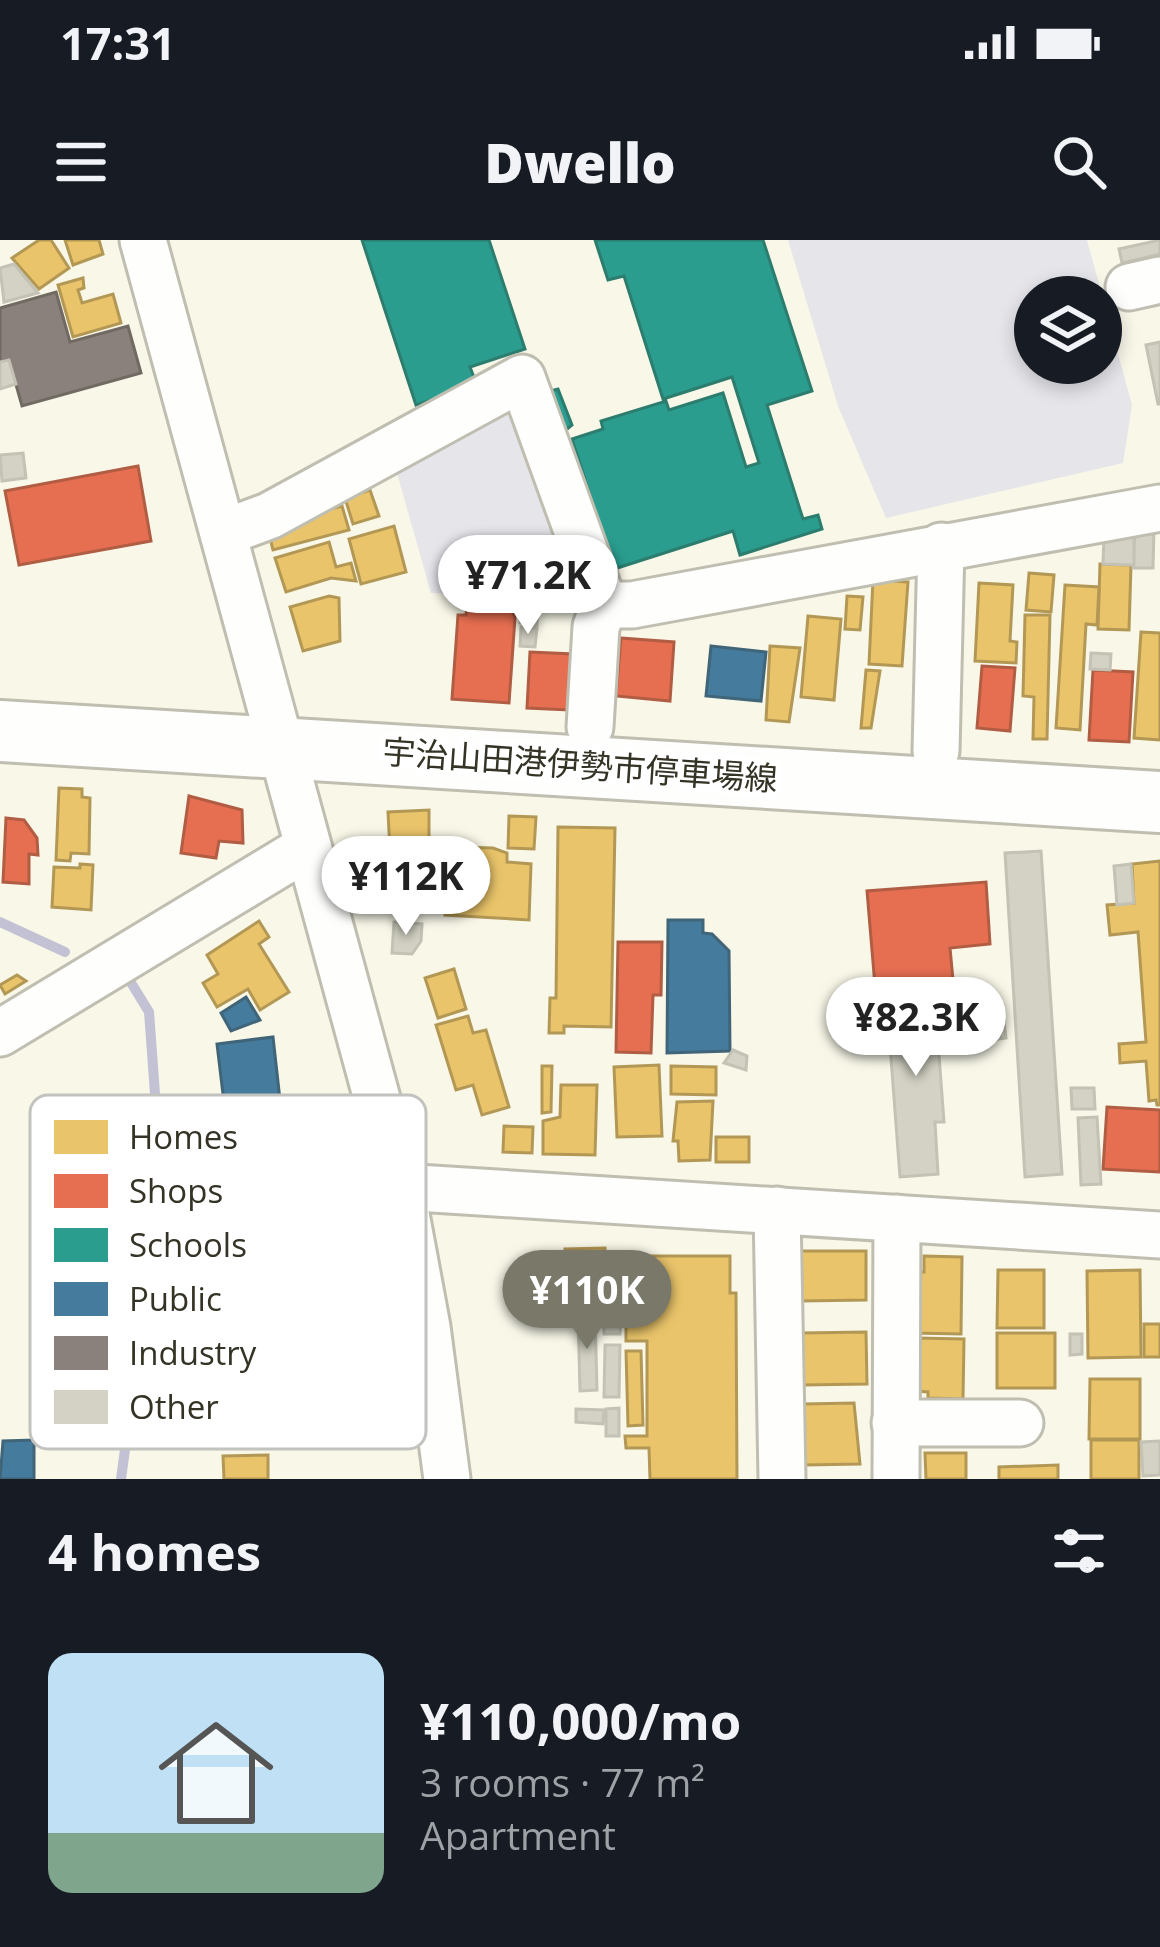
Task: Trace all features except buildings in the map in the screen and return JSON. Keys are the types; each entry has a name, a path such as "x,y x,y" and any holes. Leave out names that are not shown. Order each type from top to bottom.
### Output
{"main road":[{"name":"宇治山田港伊勢市停車場線","path":"0,730 1160,802"}],"street":[{"path":"143,240 276,744 375,1095"},
{"path":"223,533 269,516 521,377 604,605 596,627 590,727"},
{"path":"604,605 632,605 1160,508"},
{"path":"936,751 941,546"},
{"path":"0,1033 306,848"},
{"path":"426,1189 1160,1235"},
{"path":"777,1210 782,1479"},
{"path":"896,1479 897,1218"},
{"path":"426,1317 447,1479"},
{"path":"895,1423 1020,1423"}],"shaded area":[{"path":"788,240 1087,240 1097,276 1014,276 1014,384 1122,384 1122,368 1132,405 1123,463 886,518 838,406"},
{"path":"497,410 514,415 582,595 431,593 395,466"}],"waterway":[{"path":"0,922 65,952"},
{"path":"130,981 149,1012 155,1095"},
{"path":"121,1479 125,1449"}]}
